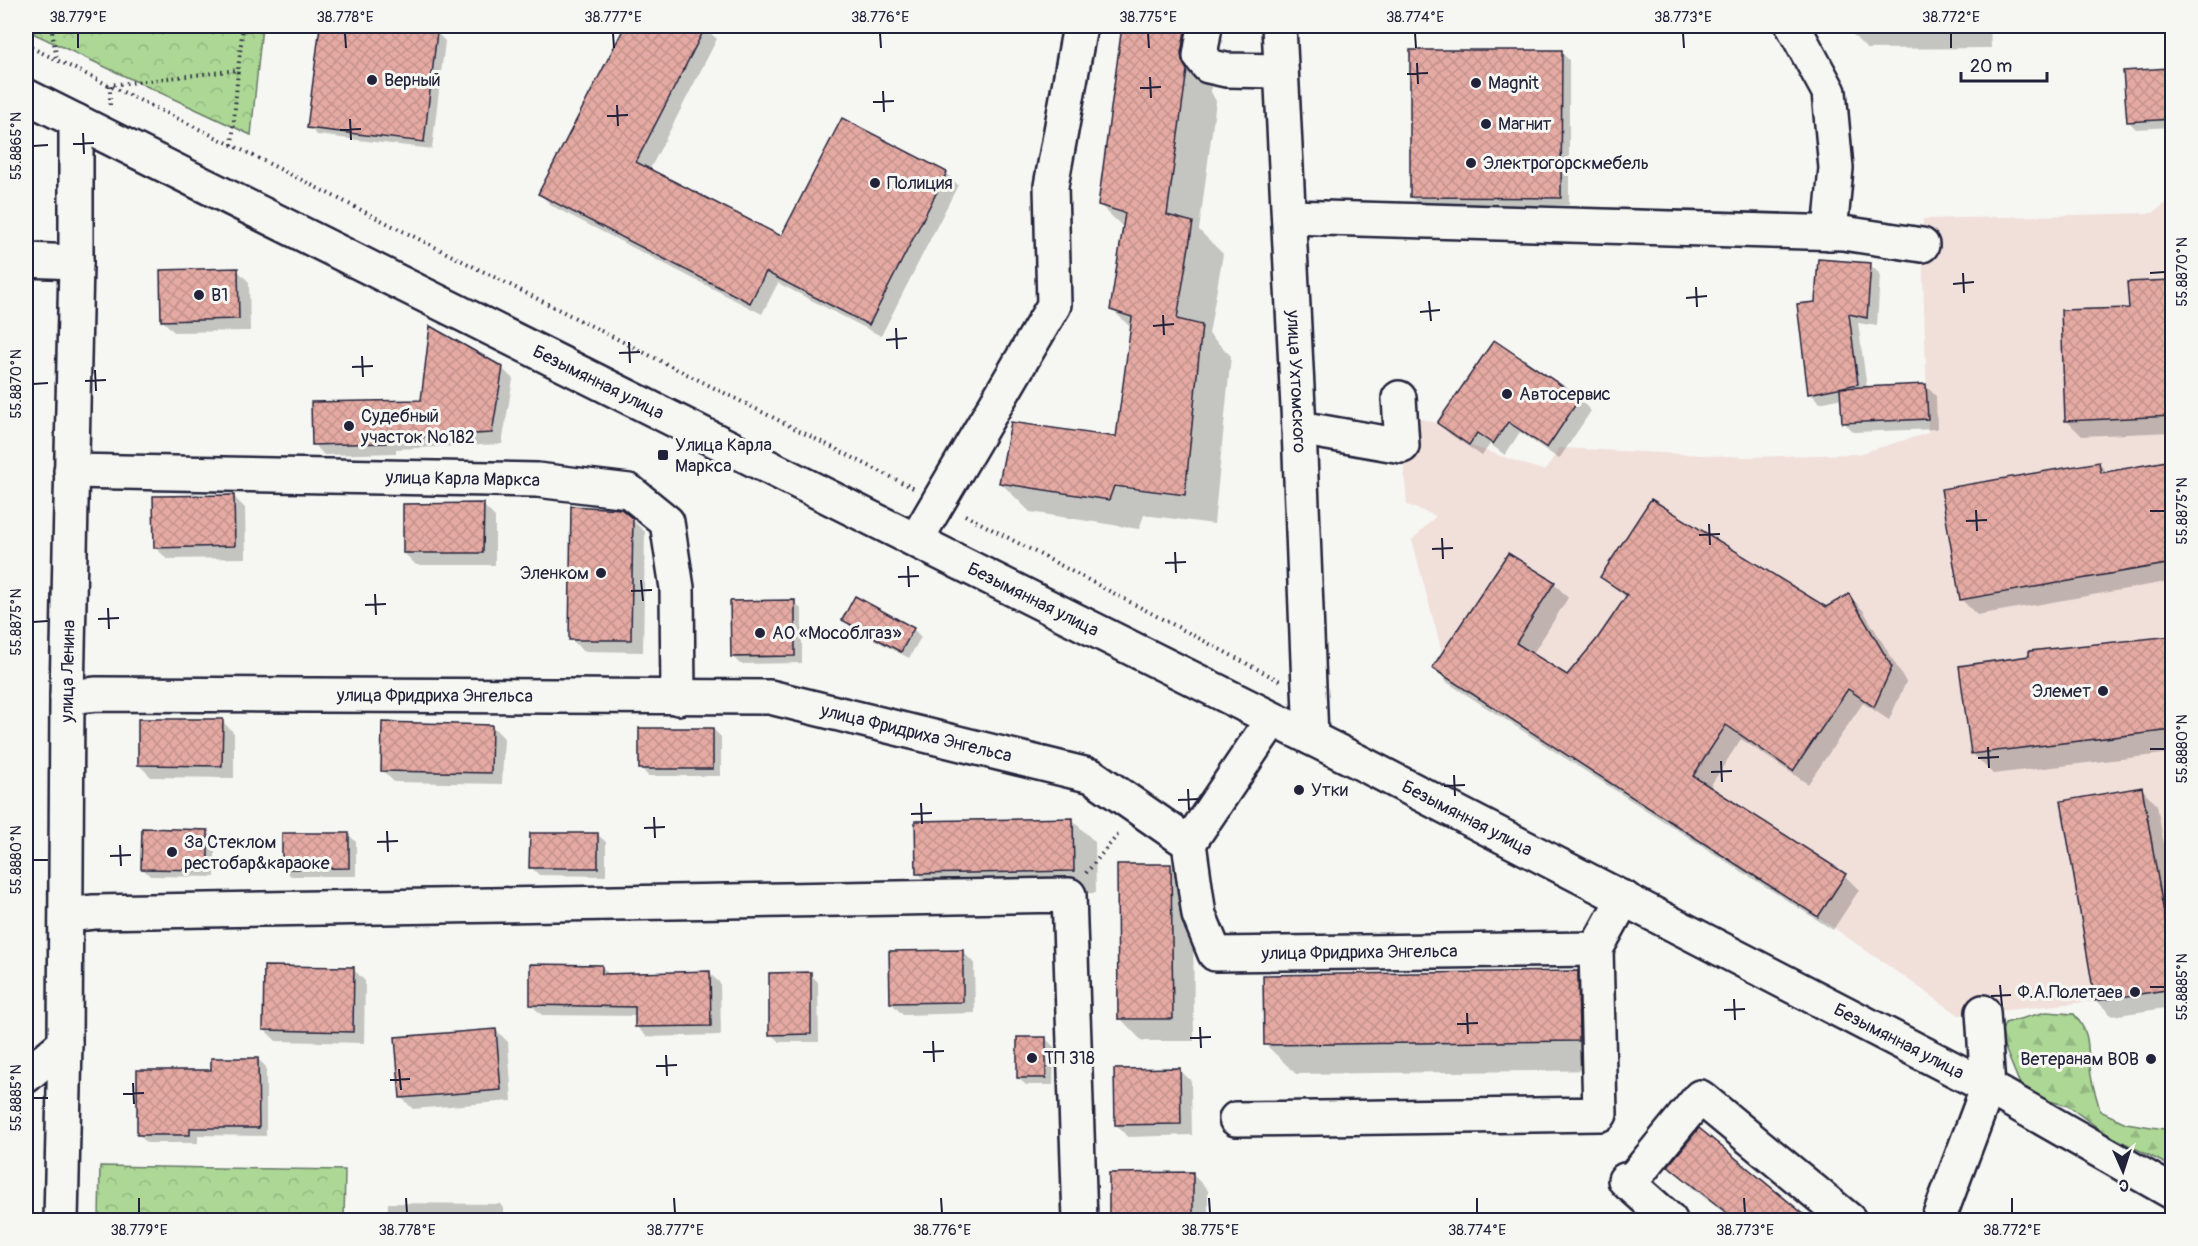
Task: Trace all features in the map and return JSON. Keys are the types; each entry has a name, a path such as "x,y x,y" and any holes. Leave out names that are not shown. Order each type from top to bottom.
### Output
{"street":[{"path":"916,540 1054,304 1051,186 1080,26"},
{"path":"1205,26 1200,56 1209,66 1226,70 1281,71"},
{"name":"улица Ухтомского","path":"1279,26 1299,428 1311,738"},
{"path":"1792,26 1829,93 1836,168 1830,233"},
{"name":"Безымянная улица","path":"26,96 1311,738 1988,1087 2172,1192"},
{"name":"улица Ленина","path":"61,1221 67,915 67,697 76,262 76,121"},
{"path":"1289,216 1830,233 1922,245"},
{"path":"26,260 76,262"},
{"path":"1299,428 1402,446 1399,398"},
{"name":"улица Карла Маркса","path":"71,471 537,480 629,491 667,522 677,588 678,698"},
{"name":"улица Фридриха Энгельса","path":"67,697 97,694 770,697 1092,776 1189,843 1199,915 1215,954 1596,949"},
{"path":"1189,843 1272,720"},
{"path":"67,915 94,912 1069,895 1080,1221"},
{"path":"1236,1119 1600,1114 1596,949 1624,898"},
{"path":"1938,1221 1988,1087 1983,1012"},
{"path":"26,1077 65,1043"},
{"path":"1670,1221 1627,1182 1700,1097 1849,1221"}],"path":[{"path":"51,26 57,60"},
{"path":"232,145 243,26"},
{"path":"26,45 232,145 939,501 1310,696"},
{"path":"110,85 238,70"},
{"path":"1069,895 1139,808"}],"shaded area":[{"path":"2172,198 2172,989 2095,1001 1959,1015 1818,917 1432,668 1442,652 1412,540 1436,516 1407,505 1400,414 1437,423 1469,445 1545,471 1559,448 1745,457 1858,454 1928,433 1923,219 2153,213"}],"green space":[{"path":"26,26 262,26 251,135 26,30"},
{"path":"2046,1012 2074,1014 2084,1028 2100,1111 2126,1123 2170,1130 2172,1127 2172,1167 2105,1133 2068,1106 2024,1094 2000,1036 2005,1023"},
{"path":"100,1166 345,1170 344,1220 99,1220"}],"building":[{"name":"Верный","path":"320,26 385,26 437,32 424,142 307,128"},
{"name":"Полиция","path":"625,26 706,26 636,162 781,236 842,118 947,172 869,325 766,272 750,303 538,194"},
{"path":"1122,26 1186,26 1181,53 1187,70 1167,215 1193,222 1177,319 1202,325 1185,495 1114,486 1109,500 999,483 1011,422 1116,437 1132,317 1110,310 1125,213 1098,205"},
{"name":"Магнит","path":"1410,50 1562,50 1561,198 1410,197"},
{"path":"2169,68 2172,119 2127,122 2123,71"},
{"path":"1818,259 1871,263 1867,318 1849,314 1858,384 1808,394 1797,304 1815,302"},
{"name":"B1","path":"238,268 239,319 161,321 160,270"},
{"path":"2172,280 2172,416 2065,421 2061,310 2129,308 2127,282"},
{"path":"430,326 503,367 492,433 386,439 386,443 312,445 311,402 421,400"},
{"path":"1494,340 1580,398 1547,448 1508,422 1493,444 1477,433 1469,445 1437,423"},
{"path":"1926,384 1928,419 1842,423 1840,388"},
{"path":"2172,460 2172,563 1960,600 1941,489 2099,462 2101,473"},
{"path":"234,495 235,546 154,548 153,496"},
{"path":"1651,499 1826,607 1849,594 1892,667 1874,707 1848,689 1793,771 1726,725 1693,776 1846,874 1818,917 1432,668 1508,553 1555,582 1516,643 1567,675 1597,639 1627,595 1600,577"},
{"path":"484,503 483,553 403,553 403,504"},
{"name":"Эленком","path":"571,506 621,509 633,519 631,640 569,640"},
{"path":"855,596 914,628 901,652 842,620"},
{"path":"795,600 795,656 731,657 730,601"},
{"name":"Элемет","path":"2172,636 2172,730 1971,754 1959,666 2029,656 2029,651"},
{"path":"138,719 223,719 222,766 138,765"},
{"path":"382,722 492,725 491,773 381,771"},
{"path":"639,728 713,728 713,769 639,769"},
{"path":"2142,787 2172,959 2172,989 2095,1001 2061,801"},
{"path":"1073,818 1074,871 916,874 915,821"},
{"path":"142,828 208,830 208,870 141,869"},
{"path":"282,833 349,833 349,868 282,869"},
{"path":"530,833 598,833 598,868 529,868"},
{"path":"1117,864 1171,864 1173,1019 1118,1019"},
{"path":"963,950 963,1002 890,1003 889,951"},
{"path":"530,964 602,965 602,974 710,971 711,1026 635,1027 635,1007 530,1005"},
{"path":"264,966 354,967 353,1032 263,1030"},
{"path":"1578,971 1579,1041 1264,1045 1263,975"},
{"path":"811,972 811,1034 769,1035 769,973"},
{"path":"496,1029 501,1090 400,1098 395,1037"},
{"name":"ТП 318","path":"1017,1037 1046,1037 1046,1078 1017,1078"},
{"path":"211,1058 258,1058 259,1128 190,1128 190,1135 137,1135 137,1070 211,1070"},
{"path":"1180,1068 1181,1124 1115,1125 1114,1069"},
{"path":"1699,1128 1812,1221 1737,1221 1668,1166"},
{"path":"1193,1172 1193,1221 1109,1221 1109,1173"}],"place":[{"name":"Верный","path":"372,80"},
{"name":"Magnit","path":"1476,83"},
{"name":"Магнит","path":"1486,124"},
{"name":"Электрогорскмебель","path":"1471,163"},
{"name":"Полиция","path":"875,183"},
{"name":"B1","path":"199,295"},
{"name":"Автосервис","path":"1507,394"},
{"name":"Судебный участок №182","path":"349,426"},
{"name":"Улица Карла Маркса","path":"663,455"},
{"name":"Эленком","path":"601,573"},
{"name":"АО «Мособлгаз»","path":"760,633"},
{"name":"Элемет","path":"2103,691"},
{"name":"Утки","path":"1299,790"},
{"name":"За Стеклом рестобар&караоке","path":"172,852"},
{"name":"Ф.А.Полетаев","path":"2135,992"},
{"name":"ТП 318","path":"1032,1058"},
{"name":"Ветеранам ВОВ","path":"2151,1059"}]}
